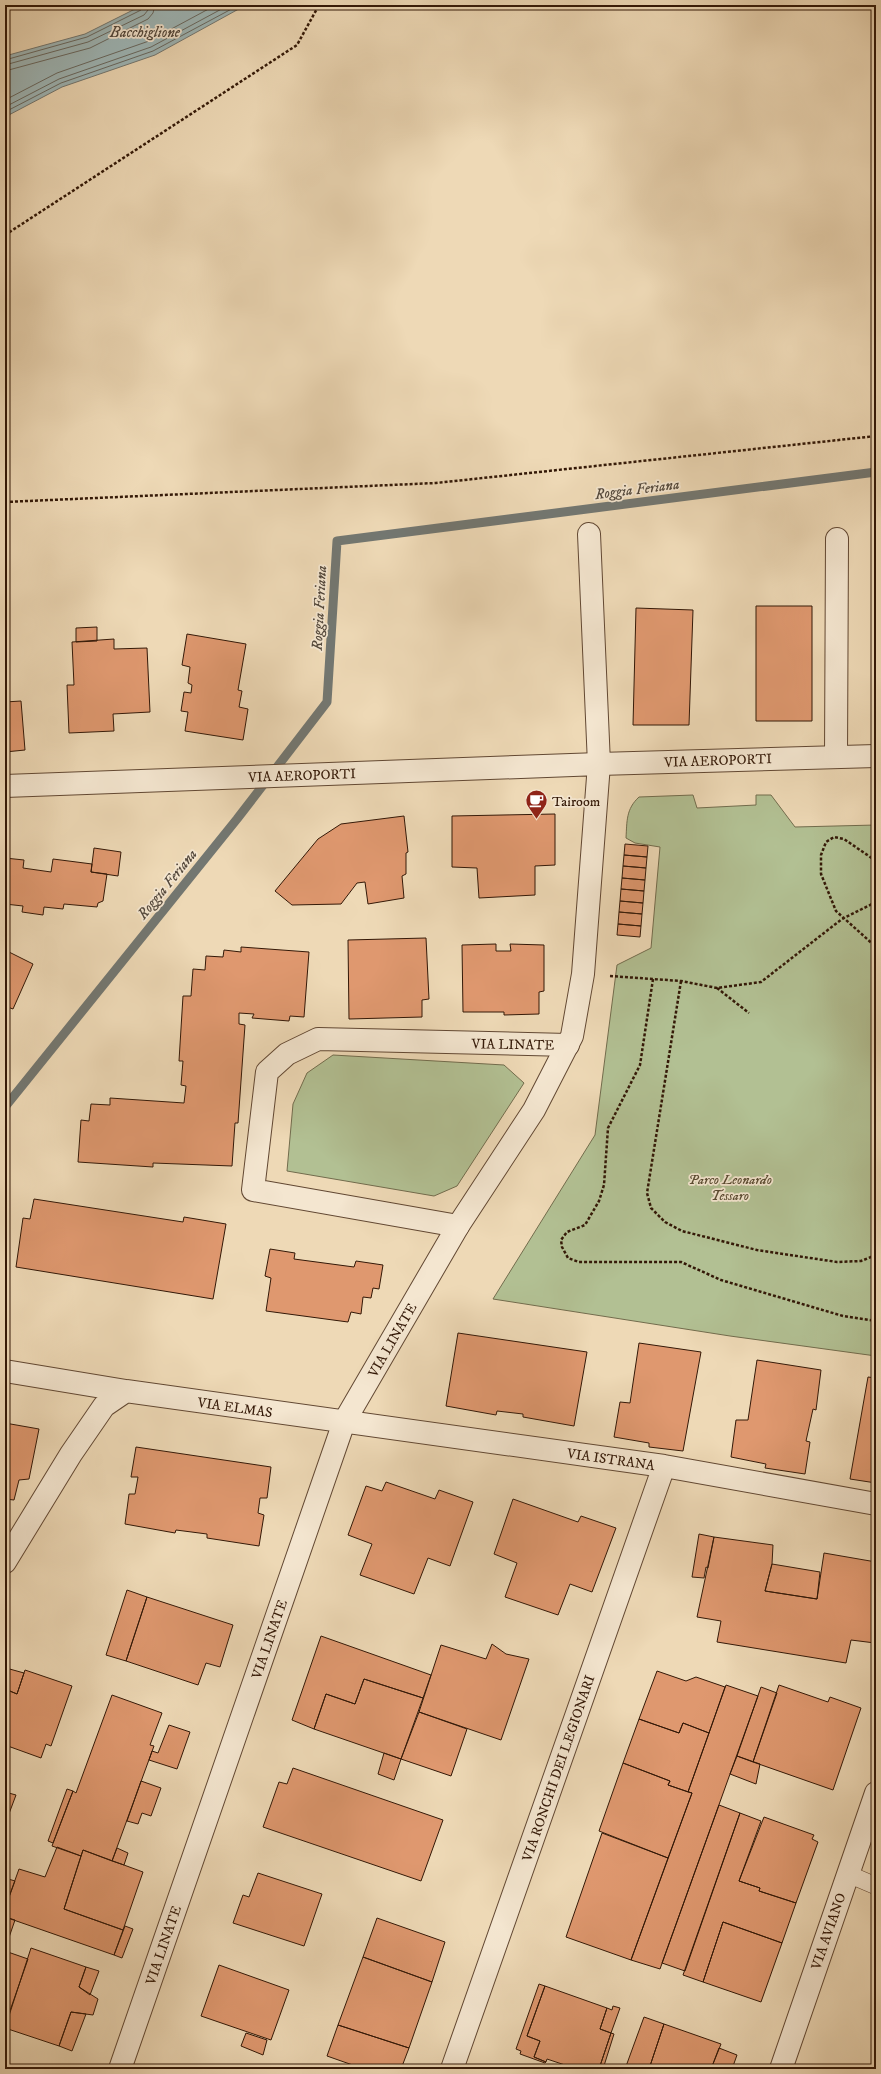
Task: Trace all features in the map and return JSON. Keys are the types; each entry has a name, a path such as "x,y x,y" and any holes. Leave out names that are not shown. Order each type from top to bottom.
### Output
{"street":[{"path":"589,534 599,764"},
{"path":"836,756 837,539"},
{"name":"VIA AEROPORTI","path":"5,786 319,775 511,766 876,756"},
{"name":"VIA LINATE","path":"120,2069 344,1422 458,1226 534,1110 572,1036 583,974 599,764"},
{"name":"VIA LINATE","path":"458,1226 253,1190 267,1072 287,1054 318,1039 568,1045"},
{"name":"VIA ELMAS","path":"5,1371 126,1391 344,1422"},
{"path":"5,1562 71,1454 104,1406 126,1391"},
{"name":"VIA ISTRANA","path":"344,1422 664,1466 876,1504"},
{"name":"VIA RONCHI DEI LEGIONARI","path":"452,2069 664,1466"},
{"name":"VIA AVIANO","path":"781,2069 876,1793"}],"lane":[{"path":"848,1874 876,1886"}],"path":[{"path":"5,235 297,45 319,5"},
{"path":"5,502 436,483 876,436"},
{"path":"876,861 844,839 834,837 826,842 821,855 821,874 836,911 842,919 876,947"},
{"path":"583,974 681,981 717,988 761,982 842,919 876,902"},
{"path":"653,979 640,1065 608,1128 604,1185 599,1201 585,1225 566,1232 561,1240 562,1247 568,1258 579,1262 633,1260 681,1262 721,1280 843,1316 876,1321"},
{"path":"681,981 647,1193 651,1208 665,1222 682,1231 757,1250 836,1262 862,1261 876,1255"},
{"path":"717,988 750,1013"}],"green space":[{"name":"Parco Leonardo Tessaro","path":"693,795 697,808 756,805 756,795 771,795 795,827 876,825 876,1356 730,1336 493,1299 595,1135 617,965 651,948 660,847 635,843 626,838 629,811 639,797"},
{"path":"333,1055 504,1065 524,1083 457,1186 434,1196 287,1171 293,1104 307,1073"}],"water":[{"name":"Bacchiglione","path":"143,5 246,5 155,55 62,87 5,117 5,56 85,34"}],"building":[{"path":"874,564 876,564 876,582"},
{"path":"756,606 812,606 812,721 756,721"},
{"path":"636,608 693,610 689,725 633,725"},
{"path":"97,627 97,641 76,642 76,628"},
{"path":"187,634 246,644 238,690 242,691 239,707 248,709 243,740 185,731 188,712 181,711 184,692 191,693 192,685 188,683 190,667 182,665"},
{"path":"114,639 114,649 147,648 150,712 113,714 114,731 69,733 67,685 74,685 72,642"},
{"path":"873,666 876,666 876,720 872,720"},
{"path":"21,701 25,750 5,752 5,702"},
{"path":"555,814 555,865 535,866 535,895 479,898 477,868 452,867 452,816"},
{"path":"404,816 408,852 406,853 406,874 402,876 404,898 368,904 365,882 357,883 341,904 292,905 275,891 318,839 341,824"},
{"path":"625,844 648,846 647,857 624,855"},
{"path":"94,848 121,852 118,876 91,872"},
{"path":"624,855 647,857 646,868 623,866"},
{"path":"5,858 24,860 23,868 51,872 53,859 92,864 91,872 107,874 103,901 98,903 97,907 64,904 63,909 44,907 43,915 22,912 23,906 5,904"},
{"path":"623,866 646,868 645,880 622,878"},
{"path":"622,878 645,880 644,891 621,889"},
{"path":"621,889 644,891 643,903 620,901"},
{"path":"620,901 643,903 642,914 619,912"},
{"path":"619,912 642,914 641,926 618,924"},
{"path":"618,924 641,926 640,937 617,935"},
{"path":"426,938 429,999 422,1000 422,1017 349,1019 348,940"},
{"path":"496,944 496,951 511,951 510,944 544,945 544,991 539,992 539,1014 504,1015 504,1012 463,1012 462,945"},
{"path":"241,947 309,952 304,1017 290,1016 289,1021 252,1018 254,1014 239,1013 239,1024 245,1025 238,1123 235,1123 232,1166 153,1163 153,1167 78,1162 81,1120 89,1121 91,1104 110,1105 110,1098 184,1103 186,1086 181,1085 183,1061 179,1061 183,996 191,996 193,969 205,970 206,956 223,957 224,950 241,952"},
{"path":"5,950 33,964 13,1009 5,1006"},
{"path":"34,1199 183,1222 184,1217 226,1224 213,1299 16,1267 23,1218 30,1219"},
{"path":"270,1249 295,1253 294,1259 354,1267 356,1261 383,1265 379,1289 373,1288 371,1298 363,1297 361,1314 351,1312 348,1322 266,1311 271,1278 265,1276"},
{"path":"458,1333 587,1352 574,1426 523,1417 523,1414 497,1411 496,1415 446,1406"},
{"path":"639,1343 701,1352 683,1451 649,1447 649,1443 614,1437 620,1402 630,1403"},
{"path":"757,1360 821,1370 816,1410 813,1409 806,1441 810,1442 805,1474 765,1468 766,1464 731,1457 736,1420 748,1420"},
{"path":"868,1377 876,1378 876,1483 850,1479"},
{"path":"5,1423 39,1429 29,1479 19,1480 14,1500 5,1499"},
{"path":"136,1447 271,1467 267,1498 260,1498 258,1513 264,1515 259,1546 207,1538 207,1534 176,1530 175,1533 125,1524 129,1494 135,1494 138,1477 131,1477"},
{"path":"386,1482 435,1499 439,1490 473,1502 450,1566 428,1558 414,1594 360,1575 372,1544 348,1535 366,1486 382,1491"},
{"path":"513,1499 578,1522 581,1516 616,1528 592,1592 570,1584 558,1615 505,1597 517,1563 494,1554"},
{"path":"699,1534 714,1537 708,1568 706,1567 704,1578 692,1577"},
{"path":"714,1537 773,1545 772,1564 765,1591 817,1599 824,1553 876,1562 873,1588 876,1588 875,1643 851,1640 846,1663 717,1642 721,1621 697,1617"},
{"path":"772,1564 820,1572 817,1599 765,1591"},
{"path":"876,1572 876,1588 873,1588"},
{"path":"127,1590 147,1597 126,1661 106,1655"},
{"path":"147,1597 233,1625 220,1667 206,1663 198,1685 126,1661"},
{"path":"321,1636 431,1675 423,1698 364,1679 355,1704 326,1694 314,1729 292,1720"},
{"path":"492,1644 506,1654 529,1659 501,1740 419,1712 441,1645 486,1659"},
{"path":"6,1668 24,1673 17,1694 5,1689"},
{"path":"25,1670 72,1686 51,1746 46,1744 41,1758 5,1745 5,1689 17,1694"},
{"path":"657,1671 686,1681 696,1677 725,1687 709,1733 683,1723 679,1733 639,1719"},
{"path":"364,1679 423,1698 401,1759 314,1729 326,1694 355,1704"},
{"path":"726,1685 758,1696 660,1969 631,1960 692,1793 688,1792"},
{"path":"779,1685 828,1702 830,1697 861,1708 833,1790 753,1762"},
{"path":"761,1687 777,1693 753,1762 737,1756"},
{"path":"112,1695 162,1713 150,1745 154,1746 112,1861 83,1850 81,1856 52,1846 73,1791 76,1793"},
{"path":"419,1712 467,1729 451,1776 401,1759"},
{"path":"639,1719 679,1733 683,1723 709,1733 688,1792 668,1785 670,1781 623,1763"},
{"path":"169,1725 190,1732 177,1769 149,1760 152,1751 158,1753"},
{"path":"384,1753 401,1759 394,1780 378,1774"},
{"path":"737,1756 760,1764 756,1784 730,1774"},
{"path":"623,1763 670,1781 668,1785 692,1793 668,1858 599,1831"},
{"path":"293,1768 443,1820 421,1881 263,1827 279,1782 287,1784"},
{"path":"141,1781 161,1788 151,1816 142,1813 138,1824 127,1821"},
{"path":"67,1789 73,1791 53,1843 48,1841"},
{"path":"5,1792 16,1795 7,1819 5,1818"},
{"path":"719,1805 740,1813 685,1971 662,1963"},
{"path":"740,1813 761,1821 739,1881 760,1888 759,1891 796,1903 782,1943 723,1922 703,1982 683,1975"},
{"path":"764,1817 814,1835 812,1839 818,1842 796,1903 759,1891 760,1888 739,1881"},
{"path":"602,1833 668,1858 631,1960 566,1937"},
{"path":"57,1847 81,1856 64,1909 123,1930 114,1955 5,1917 5,1908 19,1869 45,1877"},
{"path":"117,1848 128,1853 124,1865 112,1861"},
{"path":"83,1850 143,1872 123,1930 64,1909"},
{"path":"258,1873 322,1894 304,1946 233,1923 243,1895 249,1897"},
{"path":"5,1878 15,1881 5,1908"},
{"path":"5,1917 15,1920 5,1949"},
{"path":"377,1918 445,1942 432,1982 363,1957"},
{"path":"723,1922 782,1943 761,2002 703,1982"},
{"path":"125,1926 133,1929 122,1958 114,1955"},
{"path":"31,1948 86,1967 79,1987 98,1999 93,2015 71,2012 59,2046 5,2028"},
{"path":"5,1951 28,1959 5,2025"},
{"path":"363,1957 432,1982 409,2048 338,2025"},
{"path":"219,1965 289,1990 271,2040 201,2016"},
{"path":"86,1967 99,1971 90,1995 79,1987"},
{"path":"539,1984 545,1986 527,2036 540,2041 534,2057 546,2062 545,2063 520,2054 521,2051 516,2049"},
{"path":"545,1986 607,2008 600,2029 611,2033 599,2069 577,2069 547,2059 546,2062 534,2057 540,2041 527,2036"},
{"path":"613,2006 620,2008 611,2033 600,2029 607,2008 612,2010"},
{"path":"71,2012 86,2014 72,2051 59,2046"},
{"path":"644,2017 664,2024 649,2069 625,2069"},
{"path":"664,2024 721,2044 711,2069 649,2069"},
{"path":"338,2025 409,2048 401,2069 364,2069 327,2056"},
{"path":"246,2033 267,2040 263,2055 241,2046"},
{"path":"611,2033 614,2034 603,2069 599,2069"},
{"path":"719,2048 737,2055 732,2069 711,2069"}],"waterway":[{"name":"Roggia Feriana","path":"5,1107 237,819 327,702 337,541 876,472"}],"place":[{"name":"Tairoom","path":"536,820"}]}
